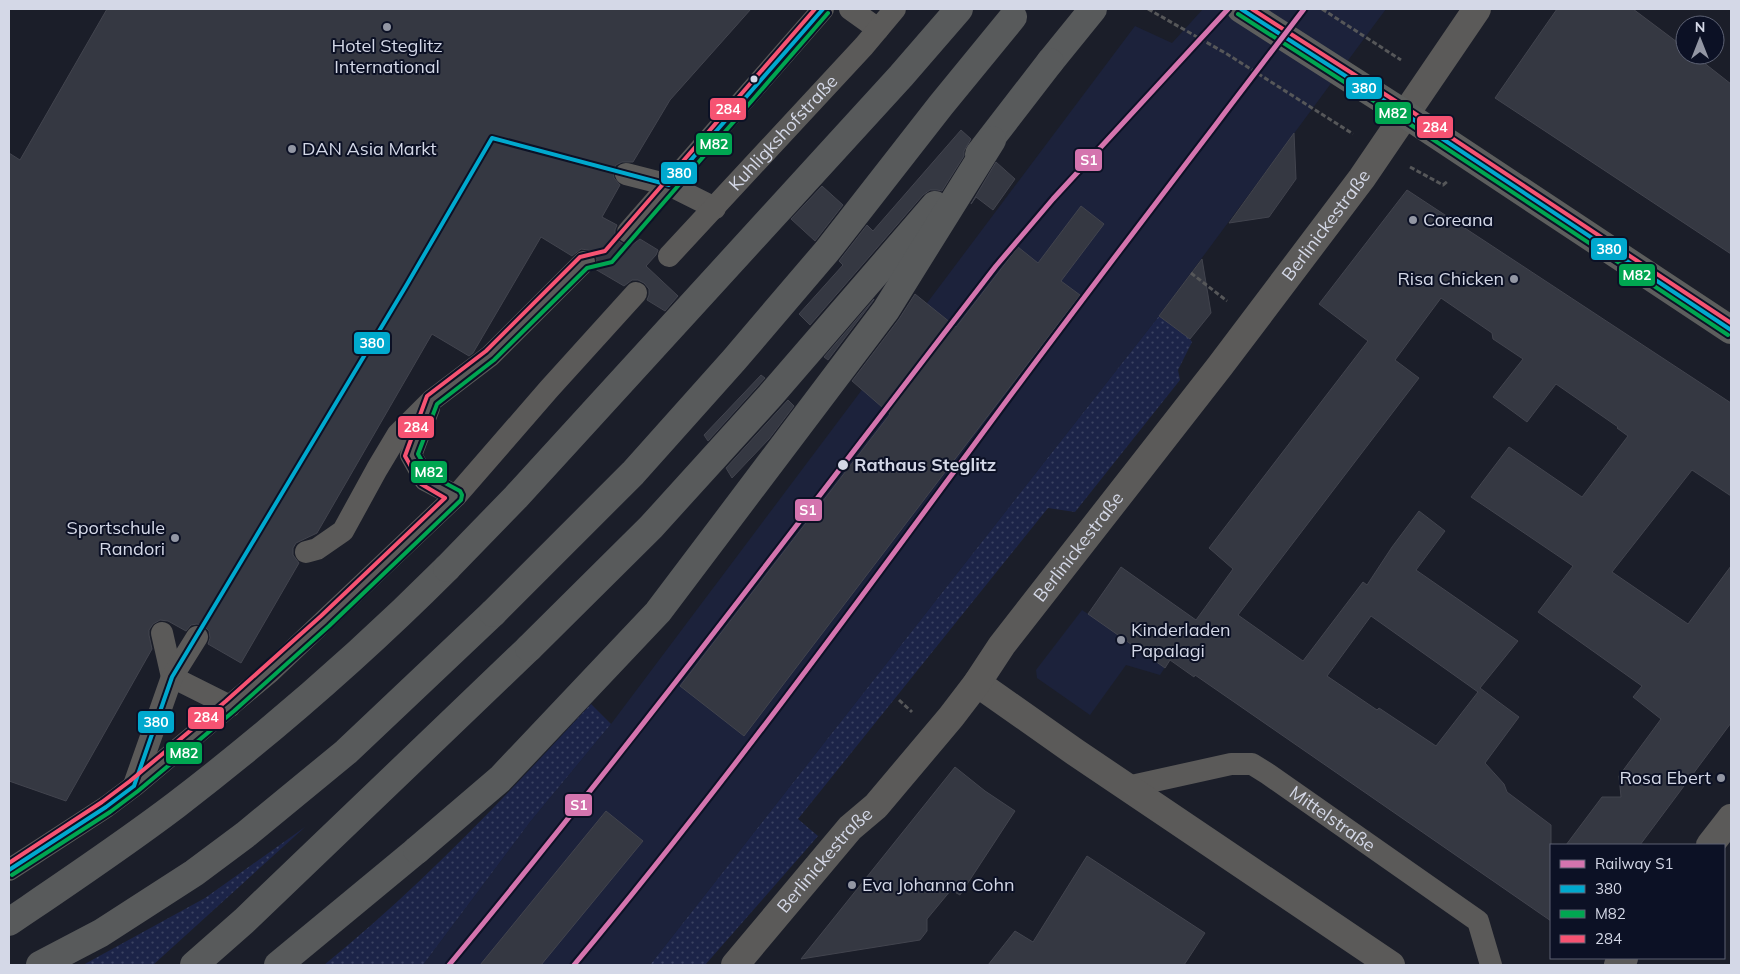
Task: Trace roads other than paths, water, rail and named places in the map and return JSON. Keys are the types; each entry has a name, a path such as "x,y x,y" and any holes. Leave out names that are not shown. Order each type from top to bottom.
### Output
{"highway":[{"path":"9,922 92,866 176,805 287,716 447,568 516,497 901,76 959,9"},
{"path":"40,965 108,928 194,873 245,835 346,752 493,613 633,473 734,360 827,250 941,104 1019,9"},
{"path":"194,965 244,922 651,527 777,388 992,140 1050,62 1093,9"},
{"path":"278,965 500,779 658,612 886,310 992,140"}],"main road":[{"path":"1240,9 1405,114 1731,330"}],"street":[{"name":"Berlinickestraße","path":"735,965 850,828 876,806 978,683 1002,645 1226,358 1362,178 1477,9"},
{"path":"978,683 1009,707 1391,965"},
{"path":"1711,844 1731,818"}],"lane":[{"path":"628,232 822,9"},
{"path":"850,9 878,29"},
{"name":"Kuhligkshofstraße","path":"669,256 895,9"},
{"path":"626,174 669,185 714,208"},
{"path":"306,552 317,549 342,531 398,434 432,400 490,356 584,262"},
{"path":"9,870 106,807 134,786 230,706 324,621 456,496 636,293"},
{"path":"432,400 411,455 425,480 456,496"},
{"path":"162,633 172,677"},
{"path":"134,786 172,677 197,637"},
{"path":"172,677 230,706"},
{"name":"Mittelstraße","path":"1127,787 1231,764 1252,764 1478,922 1492,965"}],"rail line":[{"name":"S1","path":"449,965 589,792 996,266 1053,199 1228,9"},
{"name":"S1","path":"574,965 786,697 1068,319 1304,9"}],"place":[{"name":"Hotel Steglitz International","path":"387,27"},
{"name":"DAN Asia Markt","path":"292,149"},
{"name":"Coreana","path":"1413,220"},
{"name":"Risa Chicken","path":"1514,279"},
{"name":"Rathaus Steglitz","path":"843,465"},
{"name":"Sportschule Randori","path":"175,538"},
{"name":"Kinderladen Papalagi","path":"1121,640"},
{"name":"Rosa Ebert","path":"1721,778"},
{"name":"Eva Johanna Cohn","path":"852,885"}]}
